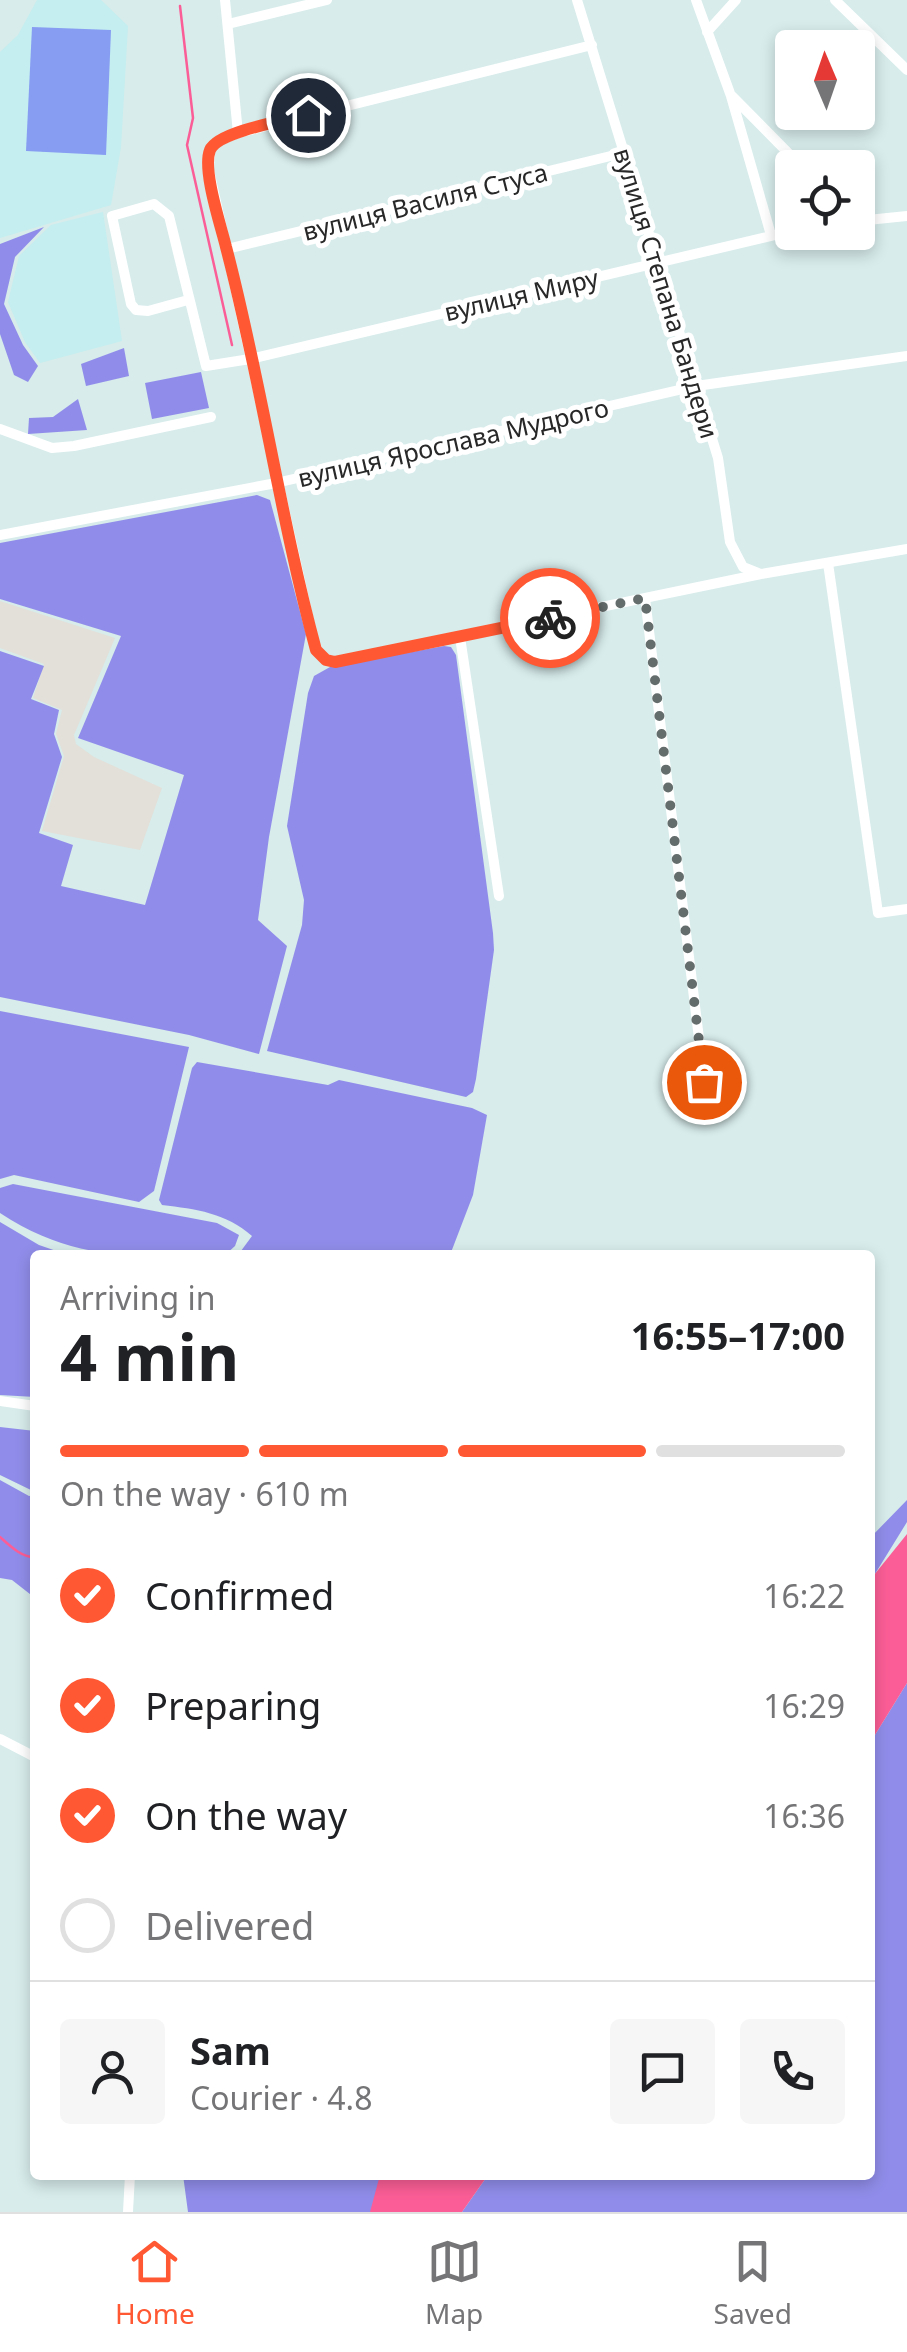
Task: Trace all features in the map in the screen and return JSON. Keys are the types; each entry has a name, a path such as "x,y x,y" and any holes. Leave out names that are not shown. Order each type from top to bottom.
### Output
{"street":[{"path":"225,0 238,132"},
{"path":"228,24 327,0"},
{"name":"вулиця Степана Бандери","path":"577,0 718,458 730,542 743,567 761,574"},
{"path":"696,0 731,96 771,234"},
{"path":"707,32 736,0"},
{"path":"835,0 907,70"},
{"path":"592,45 238,132 218,141 210,150 218,217 276,483 313,639 321,656 335,662 761,574 907,549"},
{"path":"731,96 785,150"},
{"name":"вулиця Василя Стуса","path":"227,249 623,152"},
{"path":"154,204 162,208 169,216 188,300 148,311 136,310 131,304 112,216 154,204"},
{"path":"875,219 907,216"},
{"name":"вулиця Миру","path":"188,300 206,366 775,233"},
{"name":"вулиця Ярослава Мудрого","path":"0,534 276,483 696,386 907,356"},
{"path":"0,429 52,448 211,417"},
{"path":"828,563 878,913 907,910"},
{"path":"645,598 709,1120"},
{"path":"460,637 498,896"},
{"path":"0,1401 30,1405"},
{"path":"0,1739 30,1753"},
{"path":"128,2212 130,2180"}],"shaded area":[{"path":"37,0 101,0 128,26 121,147 111,205 0,238 0,52 18,35"},
{"path":"32,27 111,30 106,155 26,151"},
{"path":"103,212 122,341 40,363 25,342 8,302 19,256 51,225"},
{"path":"44,227 15,257 4,304 23,345 38,366 28,382 14,375 0,334 0,244"},
{"path":"124,348 129,376 86,386 81,364"},
{"path":"201,372 209,408 152,419 145,383"},
{"path":"78,399 87,430 28,434 29,418 53,417"},
{"path":"257,495 270,500 306,634 258,920 287,946 259,1054 189,1035 0,997 0,651 44,666 31,699 59,710 54,734 62,757 39,833 73,845 61,886 145,905 184,775 78,738 121,636 0,599 0,543"},
{"path":"0,601 115,638 74,735 76,744 94,757 162,788 140,850 42,831 64,756 56,734 62,710 33,698 44,664 0,648"},
{"path":"451,647 456,655 494,950 476,1079 473,1092 466,1097 267,1051 302,925 304,900 287,826 314,676 330,667"},
{"path":"0,1011 189,1047 154,1191 139,1202 14,1175 0,1179"},
{"path":"197,1062 328,1085 339,1080 472,1108 487,1115 473,1195 452,1250 242,1250 252,1236 232,1222 210,1213 162,1205 159,1200 192,1068"},
{"path":"13,1184 217,1223 239,1235 231,1250 82,1249 28,1229 0,1213 0,1188"},
{"path":"0,1222 54,1250 30,1250 30,1397 0,1395"},
{"path":"0,1427 30,1430 30,1490 0,1475"},
{"path":"0,1480 30,1496 30,1594 12,1580 0,1578"},
{"path":"907,1500 907,1522 875,1574 875,1533"},
{"path":"907,1534 907,1683 875,1735 875,1574"},
{"path":"907,1683 907,2212 462,2212 484,2180 875,2180 875,1735"},
{"path":"184,2180 392,2180 386,2212 188,2212"},
{"path":"379,2180 484,2180 462,2212 370,2212"}],"waterway":[{"path":"180,6 193,118 187,145 232,345"},
{"path":"0,1537 30,1557"}],"way so far":[{"path":"550,618 645,598 704,1082"}],"route":[{"path":"308,115 238,132 218,141 210,150 209,170 316,650 326,660 335,662 550,618"}]}
